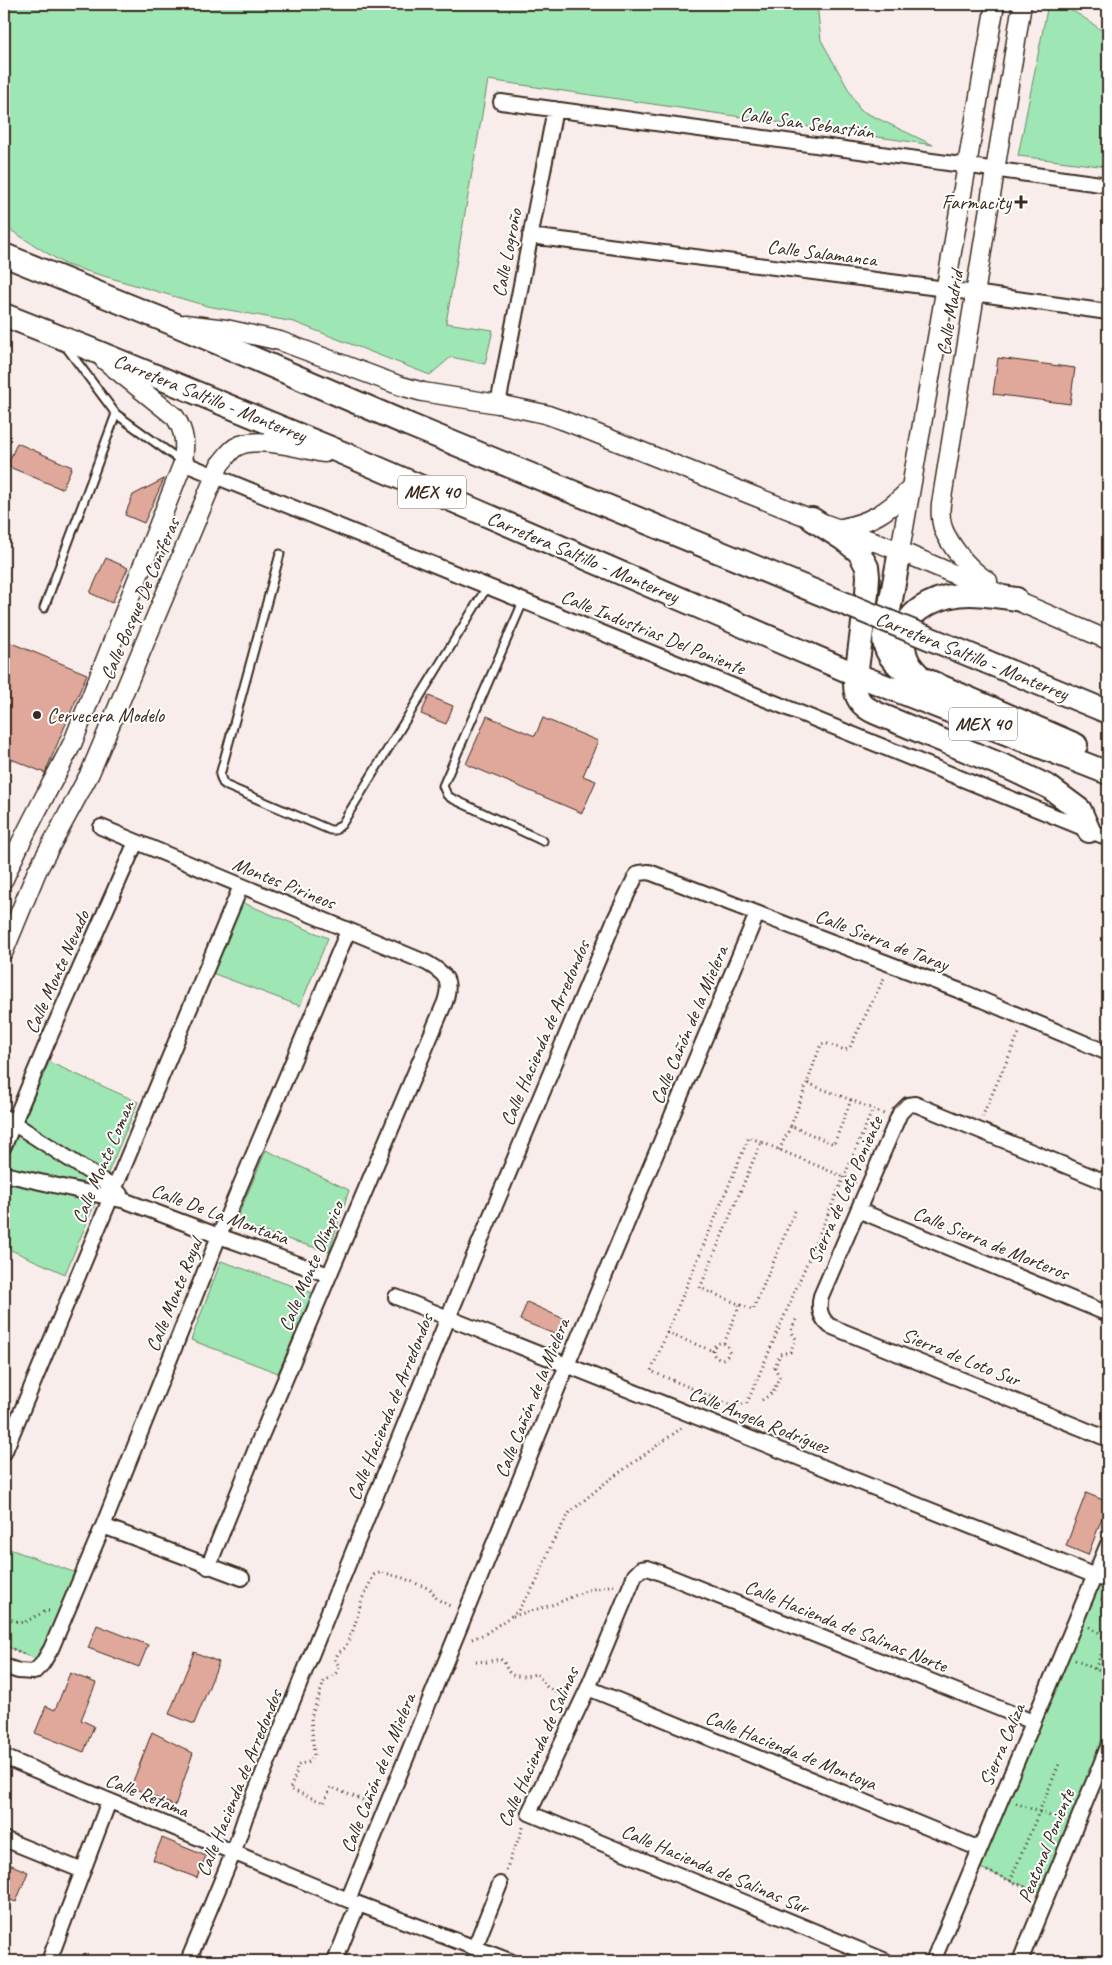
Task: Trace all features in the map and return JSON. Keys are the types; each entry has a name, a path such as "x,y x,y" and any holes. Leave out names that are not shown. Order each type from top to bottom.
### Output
{"main road":[{"name":"Carretera Saltillo - Monterrey","path":"4,255 169,322 407,424 1108,712"},
{"name":"Carretera Saltillo - Monterrey","path":"4,315 345,454 857,675 1108,773"},
{"path":"812,519 859,552 867,567 867,593 855,691 858,699 864,706 1049,787 1080,810 1099,835"},
{"path":"900,551 884,644 887,652 896,663 903,670 1108,760"},
{"path":"920,676 909,664 903,648 904,631 914,615 921,609 940,599 956,595 969,594 1016,599"}],"street":[{"name":"Calle Madrid","path":"900,551 995,4"},
{"name":"Calle Madrid","path":"1016,599 980,577 968,565 946,534 940,511 1022,4"},
{"name":"Calle San Sebastián","path":"501,102 996,168 1108,185"},
{"name":"Calle Logroño","path":"498,404 556,109"},
{"name":"Calle Salamanca","path":"530,236 946,288 1108,312"},
{"path":"169,322 198,324 280,341 401,386 423,392 498,404 545,414 837,529 900,551 1016,599 1046,615 1108,640"},
{"name":"Calle Bosque De Coníferas","path":"4,879 29,824 57,774 72,742 183,463 185,438 182,427 175,417 90,349"},
{"name":"Calle Bosque De Coníferas","path":"4,951 37,871 90,773 220,464 235,447 247,444 276,444 345,454"},
{"name":"Calle Industrias Del Poniente","path":"183,463 523,602 675,661 1099,835"},
{"path":"837,529 871,520 896,502 911,488"},
{"name":"Montes Pirineos","path":"101,827 427,963 444,975 448,981"},
{"name":"Calle Monte Nevado","path":"4,1146 9,1121 47,1044 136,842"},
{"name":"Calle Sierra de Taray","path":"639,873 649,872 963,992 1108,1053"},
{"name":"Calle Hacienda de Arredondos","path":"188,1961 234,1852 245,1818 448,1318 614,919 639,873"},
{"name":"Calle Monte Coman","path":"4,1453 241,886"},
{"name":"Calle Cañón de la Mielera","path":"335,1961 353,1902 454,1642 567,1365 757,914"},
{"name":"Calle Monte Royal","path":"4,1666 18,1671 34,1672 42,1664 51,1649 103,1526 219,1236 348,931"},
{"name":"Calle Monte Olímpico","path":"208,1567 259,1441 445,1002 448,994 448,981"},
{"name":"Sierra de Loto Poniente","path":"821,1296 904,1108 911,1104 977,1130"},
{"name":"Calle De La Montaña","path":"9,1121 112,1193 126,1200 219,1236 329,1275"},
{"path":"977,1130 1108,1183"},
{"path":"4,1174 112,1193"},
{"name":"Calle Sierra de Morteros","path":"858,1210 1108,1314"},
{"name":"Sierra de Loto Sur","path":"821,1296 819,1307 821,1317 830,1326 1108,1439"},
{"name":"Calle Ángela Rodríguez","path":"396,1297 1108,1581"},
{"path":"103,1526 208,1567 242,1578"},
{"name":"Sierra Caliza","path":"933,1961 1108,1544"},
{"name":"Calle Hacienda de Salinas","path":"529,1813 588,1688 630,1583 635,1575 644,1568"},
{"name":"Calle Hacienda de Salinas Norte","path":"644,1568 1033,1722"},
{"name":"Calle Hacienda de Montoya","path":"588,1688 980,1849"},
{"name":"Peatonal Poniente","path":"1020,1961 1108,1747"},
{"name":"Calle Retama","path":"4,1757 353,1902 510,1961"},
{"path":"49,1961 109,1801"},
{"name":"Calle Hacienda de Salinas Sur","path":"529,1813 886,1961"},
{"path":"4,1839 83,1871"},
{"path":"474,1946 500,1884"}],"lane":[{"path":"59,336 116,414 183,463"},
{"path":"44,608 116,414"},
{"path":"280,554 220,775 227,786 330,830 335,830 342,824 487,587"},
{"path":"523,602 443,786 447,795 451,798 544,841"}],"path":[{"path":"779,1150 791,1126 821,1044 845,1050 850,1048 890,964"},
{"path":"977,1130 1025,1019"},
{"path":"806,1083 898,1120"},
{"path":"791,1126 834,1144 851,1100"},
{"path":"868,1186 844,1178 748,1137 651,1371 733,1406 747,1403 844,1178 873,1109"},
{"path":"761,1142 700,1288 753,1310 794,1211"},
{"path":"724,1343 740,1304"},
{"path":"762,1400 773,1393 780,1376 775,1367 780,1354 790,1352 796,1339 791,1332 797,1317"},
{"path":"667,1333 713,1351 716,1358 725,1359 729,1352 728,1346 724,1343"},
{"path":"713,1351 716,1344 724,1343"},
{"path":"454,1642 469,1640 485,1634 517,1612 536,1583 552,1542 570,1512 605,1483 698,1417"},
{"path":"373,1804 332,1787 324,1803 290,1789 297,1771 296,1767 308,1762 314,1755 311,1717 324,1682 336,1673 339,1666 334,1660 338,1653 345,1648 354,1628 362,1599 374,1575 382,1572 430,1589 436,1598 455,1609"},
{"path":"510,1616 555,1604 588,1590 630,1583"},
{"path":"4,1613 10,1620 23,1623 46,1611 57,1613"},
{"path":"1095,1669 1105,1645"},
{"path":"1062,1653 1108,1675"},
{"path":"476,1660 486,1662 500,1659 506,1664 509,1673 514,1676 537,1674 547,1687 579,1705"},
{"path":"1010,1881 1060,1762"},
{"path":"1002,1797 1066,1822"},
{"name":"Calle Hacienda de Salinas","path":"500,1884 529,1813"},
{"path":"973,1865 1037,1892"}],"green space":[{"path":"4,4 817,4 821,40 860,110 933,145 488,80 446,323 493,330 485,364 451,357 430,375 294,322 207,306 66,265 4,226"},
{"path":"1048,4 1064,7 1072,11 1108,35 1108,167 1018,156"},
{"path":"241,902 328,938 300,1006 212,973"},
{"path":"49,1062 138,1102 65,1274 4,1247 4,1167"},
{"path":"266,1150 349,1190 329,1252 235,1223"},
{"path":"221,1261 313,1293 278,1373 191,1340"},
{"path":"4,1547 79,1574 45,1655 39,1659 4,1645"},
{"path":"1093,1570 1108,1576 1108,1746 1046,1895 970,1864"}],"building":[{"path":"998,358 1075,368 1070,404 993,394"},
{"path":"17,443 72,467 62,489 7,466"},
{"path":"164,479 144,523 125,515 133,495"},
{"path":"106,558 128,568 112,603 90,593"},
{"name":"Cervecera Modelo","path":"4,640 87,674 45,773 4,756"},
{"path":"429,696 453,706 446,724 421,714"},
{"path":"487,716 535,736 543,718 598,741 583,776 596,781 582,813 466,764"},
{"path":"527,1302 566,1320 559,1336 520,1320"},
{"path":"1086,1493 1108,1502 1088,1555 1066,1546"},
{"path":"97,1625 148,1645 139,1667 88,1648"},
{"path":"194,1652 219,1662 194,1724 169,1714"},
{"path":"70,1673 96,1683 81,1720 94,1726 84,1752 35,1733 46,1706 55,1710"},
{"path":"152,1732 193,1753 175,1806 131,1787"},
{"path":"162,1838 206,1856 197,1878 153,1860"},
{"path":"9,1864 28,1872 16,1902 4,1898 4,1878"}],"place":[{"name":"Farmacity","path":"1021,202"},
{"name":"Cervecera Modelo","path":"37,715"}]}
